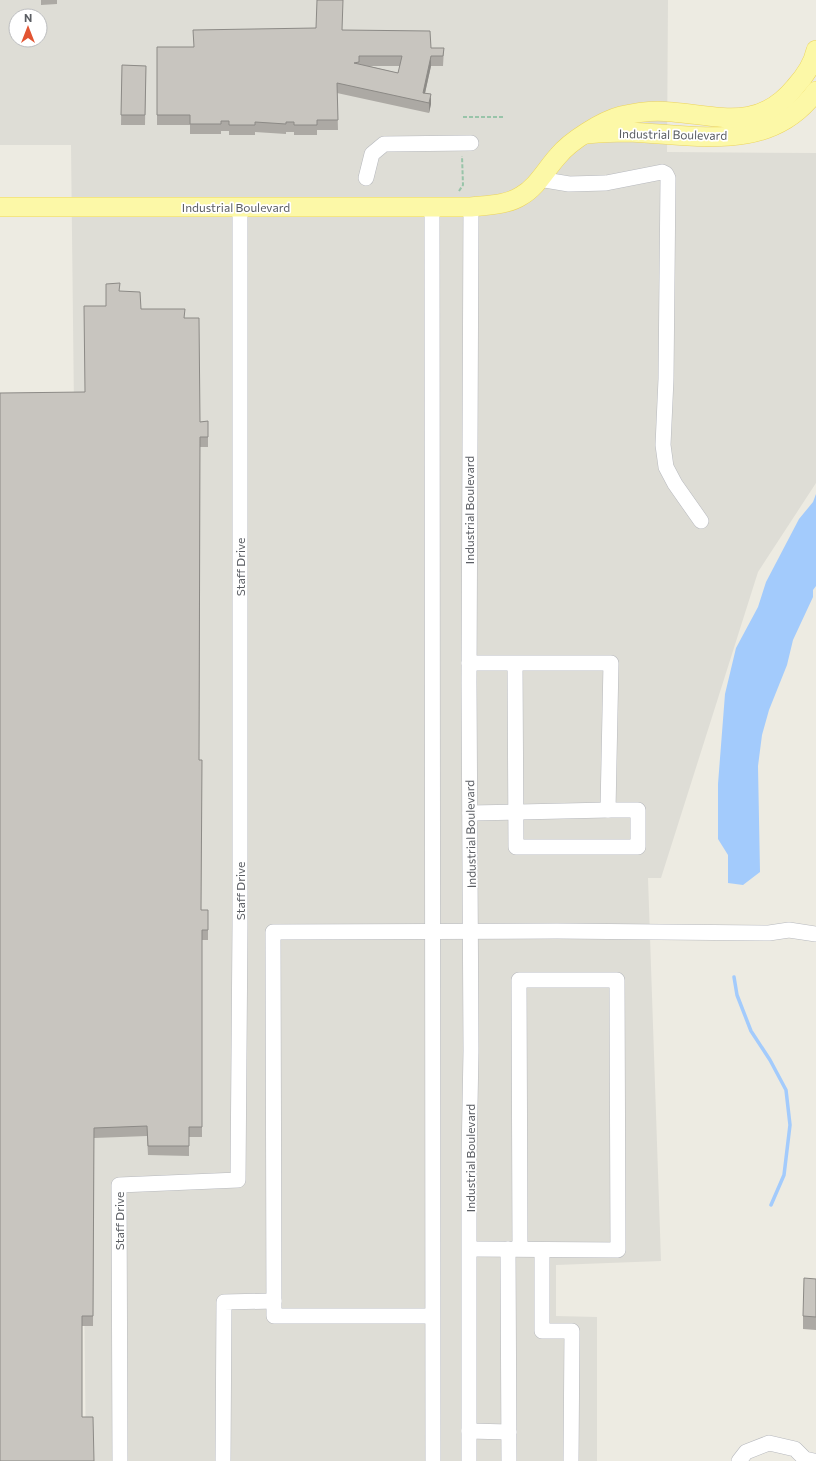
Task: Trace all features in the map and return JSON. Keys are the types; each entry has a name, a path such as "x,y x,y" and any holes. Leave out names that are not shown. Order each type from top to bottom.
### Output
{"main road":[{"name":"Industrial Boulevard","path":"0,207 471,207 509,202 521,196 539,179 558,155 571,142 605,121 645,111 671,111 715,118 734,119 756,114 773,106 789,95 802,79 816,50"},
{"name":"Industrial Boulevard","path":"586,134 626,132 713,138 751,134 785,121 799,110 816,91"}],"street":[{"path":"366,178 372,154 384,144 466,143"},
{"path":"539,179 569,184 606,183 662,172 666,174 668,178 666,379 663,445 666,467 675,484 701,521"},
{"name":"Staff Drive","path":"120,1461 119,1185 238,1180 240,926 240,207"},
{"path":"432,207 433,1461"},
{"name":"Industrial Boulevard","path":"469,1461 469,1159 471,1052 469,663 471,207"},
{"path":"469,663 611,663 608,810"},
{"path":"470,813 516,813 638,810 638,847 516,847 516,813 515,663"},
{"path":"274,1308 273,937 432,925 471,932 769,933 789,930 816,934"},
{"path":"470,1249 514,1249 542,1250 618,1250 617,980 519,980 514,1249 509,1432 509,1461"},
{"path":"542,1250 542,1332 572,1332 571,1461"},
{"path":"223,1461 224,1302 274,1308 432,1316"},
{"path":"469,1431 509,1432"},
{"path":"739,1461 746,1452 769,1443 795,1449 805,1459 814,1461"}],"path":[{"path":"463,117 505,117"},
{"path":"460,190 463,184 466,143"}],"shaded area":[{"path":"0,0 668,0 667,152 816,153 816,483 758,572 661,878 648,878 661,1261 556,1265 556,1316 597,1317 597,1461 86,1461 71,145 0,145"}],"water":[{"path":"816,494 816,586 813,590 813,597 793,640 787,665 769,710 762,735 758,766 760,872 743,885 728,883 728,855 718,839 718,784 725,694 736,648 758,607 766,582 799,519 813,502"}],"building":[{"path":"317,0 343,0 342,30 430,31 431,48 444,48 443,56 431,56 423,93 431,94 429,103 337,83 338,120 317,120 317,125 294,125 294,122 286,122 286,124 255,122 255,125 229,125 229,121 221,121 221,124 190,124 190,115 157,115 157,47 194,47 193,30 316,28","holes":["359,56 402,56 398,73 354,63 359,62"]},
{"path":"122,65 146,66 145,115 121,115"},
{"path":"120,283 119,291 140,292 141,309 185,309 184,318 199,318 200,422 208,421 208,437 200,437 199,760 202,760 201,910 208,910 208,930 202,930 202,1127 189,1127 189,1146 148,1146 147,1126 94,1128 93,1316 82,1316 82,1417 93,1417 94,1461 0,1461 0,393 85,392 84,306 106,306 106,284"},
{"path":"804,1278 816,1279 816,1317 803,1316"}],"waterway":[{"path":"734,977 737,995 751,1031 770,1060 786,1090 790,1125 784,1175 771,1205"}]}
